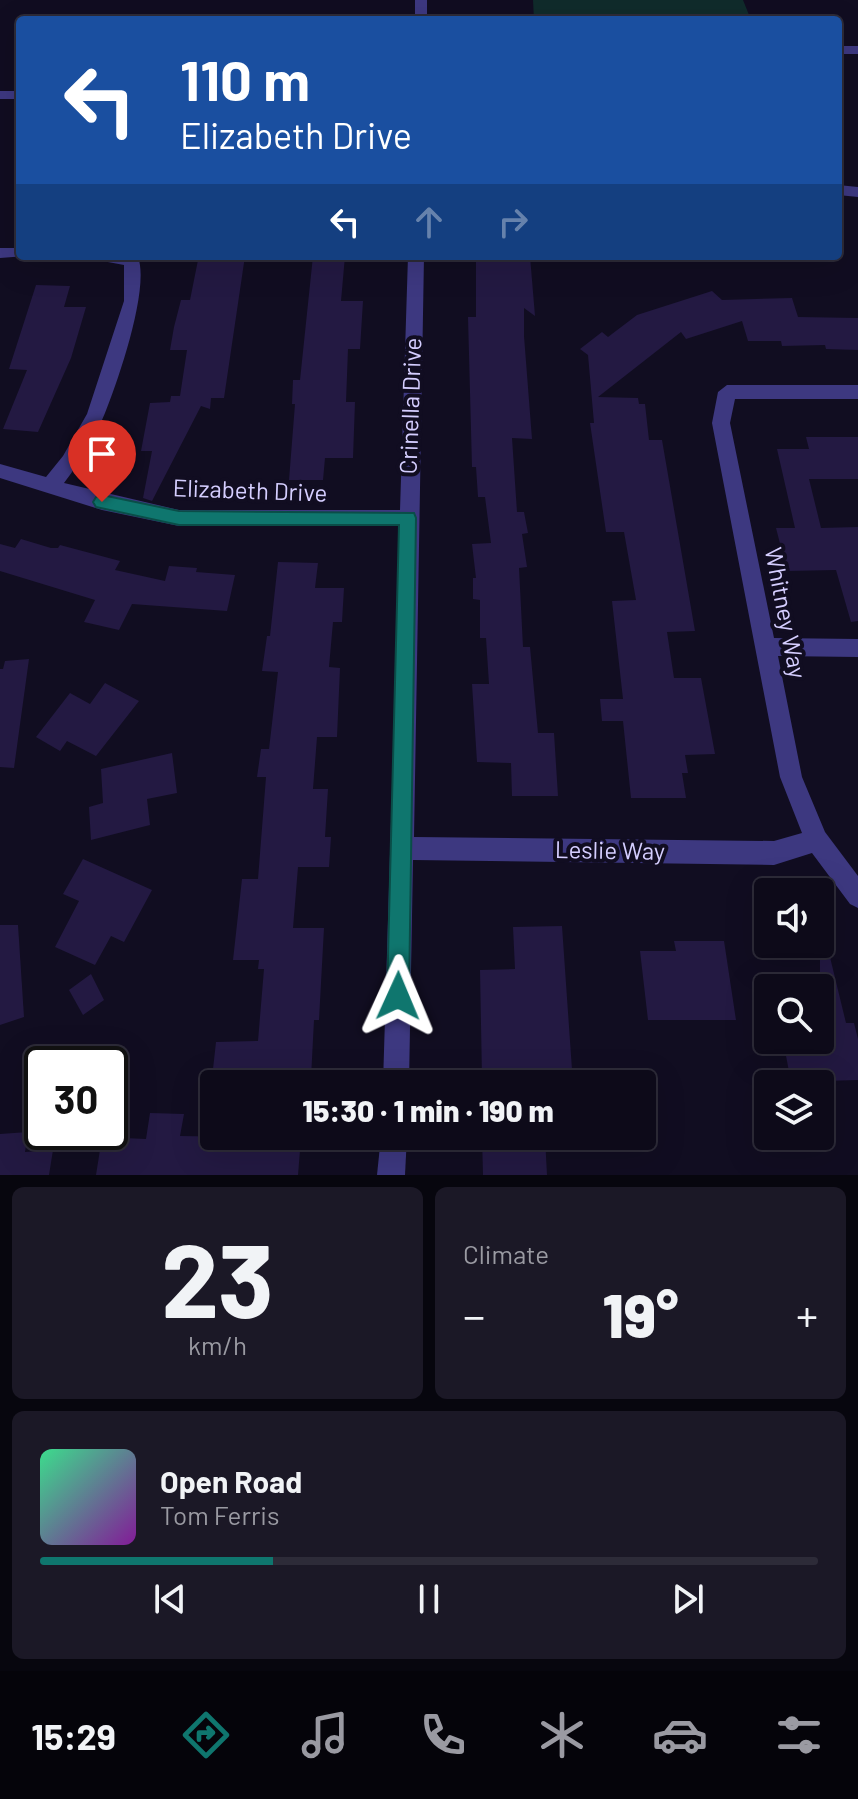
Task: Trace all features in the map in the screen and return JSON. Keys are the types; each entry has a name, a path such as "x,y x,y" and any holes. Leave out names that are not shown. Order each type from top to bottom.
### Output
{"street":[{"path":"51,485 70,461 96,414 132,301 132,261 126,260"},
{"name":"Crinella Drive","path":"396,1070 416,260"},
{"name":"Whitney Way","path":"858,392 727,392 721,423 791,777 817,840 858,896"},
{"name":"Elizabeth Drive","path":"0,471 102,502 179,518 408,518"},
{"path":"766,647 858,648"},
{"name":"Leslie Way","path":"401,848 774,853 817,840"},
{"path":"391,1175 393,1150"}],"green space":[{"path":"533,0 743,0 749,16 534,16"}],"building":[{"path":"198,260 244,260 224,398 211,398 210,409 201,406 152,501 143,498 152,451 141,451 150,403 170,402 171,396 180,396 187,350 170,350 181,300 190,300"},
{"path":"313,260 345,260 341,301 363,301 360,349 348,349 346,402 355,402 353,458 325,458 323,480 289,480 295,404 292,404 293,380 300,380"},
{"path":"476,260 530,260 535,316 524,308 524,336 532,439 512,438 517,512 524,512 528,533 522,534 527,567 519,568 523,647 530,647 538,733 554,733 558,796 512,796 511,763 477,762 472,684 489,684 486,638 480,638 480,600 473,599 473,578 476,578 472,544 491,543 485,497 478,497 476,467 472,467 468,317 476,317"},
{"path":"36,285 70,286 64,307 86,307 71,358 38,432 3,429 27,370 9,369"},
{"path":"712,291 722,300 792,298 798,317 858,318 858,350 826,349 825,345 782,346 781,341 748,341 742,321 686,339 681,332 598,397 638,398 639,404 645,404 649,440 662,440 695,631 667,632 674,678 701,678 715,754 685,755 688,773 682,773 686,798 631,798 623,721 602,721 600,699 623,699 612,601 636,600 624,532 606,532 590,423 594,423 588,355 580,349 602,332 608,337 637,315"},
{"path":"806,437 858,437 858,479 809,479 821,528 858,527 858,621 851,622 836,570 787,571 776,528 795,528 777,449 809,449"},
{"path":"21,539 51,548 60,545 120,561 115,570 165,581 169,566 235,575 227,611 132,604 119,630 84,622 95,600 0,571 0,544 15,548"},
{"path":"278,562 318,563 315,588 344,588 342,622 333,622 329,667 340,668 337,737 317,737 313,789 328,789 325,837 331,837 329,867 298,867 293,928 324,928 319,1020 314,1020 311,1070 213,1070 216,1042 258,1041 264,969 258,969 259,960 233,960 242,879 258,879 266,777 257,777 261,749 269,749 278,672 262,671 267,636 270,636"},
{"path":"29,659 14,768 0,767 0,669 3,669 5,661"},
{"path":"105,683 139,701 96,756 67,741 60,751 36,737 70,693 90,704"},
{"path":"172,753 177,793 147,799 150,825 91,840 89,807 103,803 101,769"},
{"path":"83,859 152,890 124,942 111,936 95,965 55,947 79,901 63,894"},
{"path":"0,925 18,925 24,1017 0,1025"},
{"path":"562,926 572,1070 482,1070 480,970 515,969 513,927"},
{"path":"674,941 724,941 736,1020 648,1020 640,951 676,951"},
{"path":"820,958 830,958 846,1023 854,1023 858,1039 858,1080 834,1081 834,1070 789,1070 786,1054 834,1054 834,974 820,974"},
{"path":"91,974 104,1000 83,1015 69,990"},
{"path":"150,1113 184,1114 180,1136 200,1136 200,1150 300,1150 298,1175 96,1175 100,1150 128,1150 128,1138 146,1139"},
{"path":"24,1132 25,1152 53,1150 49,1175 0,1175 0,1134"},
{"path":"482,1150 546,1150 547,1175 483,1175"}],"route":[{"path":"102,502 179,518 408,518 398,996"}]}
